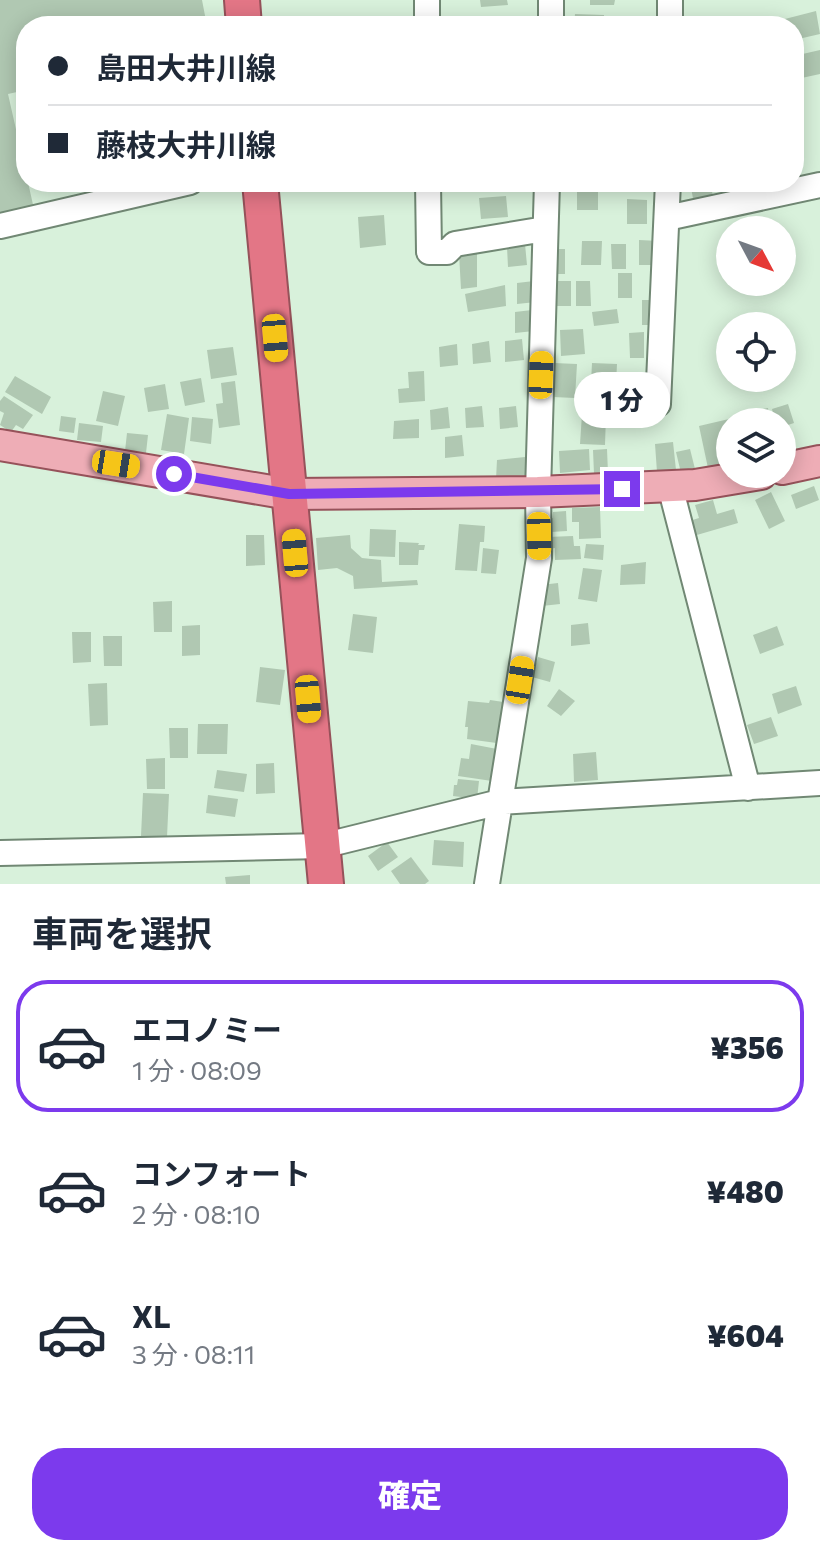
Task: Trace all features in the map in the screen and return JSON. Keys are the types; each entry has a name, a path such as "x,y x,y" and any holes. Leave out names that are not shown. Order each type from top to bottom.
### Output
{"highway":[{"path":"261,192 326,884"}],"main road":[{"path":"0,445 289,494 538,492 670,486 716,480"},
{"path":"796,466 820,461"}],"street":[{"path":"0,226 147,192"},
{"path":"428,192 429,252 447,252 455,244 545,229"},
{"path":"487,884 539,558 547,192"},
{"path":"658,404 668,192"},
{"path":"667,218 788,192"},
{"path":"670,486 748,788"},
{"path":"0,853 322,846 500,802 820,783"}],"building":[{"path":"0,0 202,0 205,16 16,16 16,92 8,94 16,129 16,192 30,192 34,209 0,217"},
{"path":"480,0 507,0 508,5 481,7"},
{"path":"590,0 615,0 614,5 590,5"},
{"path":"816,11 820,34 804,38 804,16 797,16"},
{"path":"575,14 604,15 604,16"},
{"path":"820,50 820,74 804,77 804,54"},
{"path":"577,192 598,192 598,210 577,210"},
{"path":"692,192 712,192 714,201 694,204"},
{"path":"506,196 508,217 481,219 479,198"},
{"path":"627,199 647,200 647,224 627,224"},
{"path":"384,215 386,245 360,248 358,217"},
{"path":"639,240 659,241 659,265 639,265"},
{"path":"582,241 602,241 601,265 581,265"},
{"path":"525,244 527,265 508,267 507,247"},
{"path":"611,244 626,244 626,269 612,269"},
{"path":"550,249 565,249 565,274 551,274"},
{"path":"477,251 477,287 461,289 459,254"},
{"path":"618,273 632,273 632,298 618,298"},
{"path":"534,281 536,302 517,304 517,283"},
{"path":"556,281 571,281 571,306 557,306"},
{"path":"576,281 590,281 591,306 576,306"},
{"path":"505,285 506,306 468,312 465,294"},
{"path":"642,300 656,300 656,325 642,325"},
{"path":"617,309 619,323 594,326 592,312"},
{"path":"532,310 534,331 515,333 515,312"},
{"path":"583,329 585,354 561,356 560,330"},
{"path":"644,332 644,358 630,358 629,333"},
{"path":"522,339 524,360 505,362 505,341"},
{"path":"489,341 491,362 473,364 472,344"},
{"path":"457,344 458,365 440,367 439,347"},
{"path":"233,347 237,375 211,379 207,350"},
{"path":"554,363 577,364 575,398 553,397"},
{"path":"592,363 617,364 616,384 591,383"},
{"path":"424,371 425,401 399,403 398,389 409,388 408,372"},
{"path":"15,376 51,397 42,414 5,392"},
{"path":"201,378 205,402 185,406 180,382"},
{"path":"235,381 240,425 219,428 216,404 223,403 221,383"},
{"path":"165,384 169,409 148,412 144,388"},
{"path":"103,391 125,396 118,426 96,421"},
{"path":"4,396 33,415 23,429 16,425 11,432 0,425 4,413 0,411 0,401"},
{"path":"482,406 484,427 466,428 465,408"},
{"path":"516,406 518,427 500,429 499,408"},
{"path":"448,407 450,428 431,430 430,410"},
{"path":"167,414 189,418 184,454 161,450"},
{"path":"582,414 606,415 605,445 580,444"},
{"path":"61,416 76,418 74,433 59,431"},
{"path":"192,417 213,419 211,444 190,441"},
{"path":"419,419 419,438 393,439 394,421"},
{"path":"716,422 716,466 708,468 699,426"},
{"path":"79,423 103,426 101,442 77,440"},
{"path":"127,433 148,435 146,453 125,451"},
{"path":"462,435 464,456 445,458 445,437"},
{"path":"673,442 676,470 657,472 655,444"},
{"path":"589,449 590,470 560,473 559,451"},
{"path":"607,449 608,473 594,474 593,450"},
{"path":"690,449 695,469 681,473 676,452"},
{"path":"525,457 527,478 496,479 497,460"},
{"path":"814,486 819,500 796,509 791,495"},
{"path":"771,492 785,521 769,529 755,500"},
{"path":"713,500 717,514 734,509 738,523 690,537 686,522 699,518 695,505"},
{"path":"600,507 601,538 579,539 579,522 572,522 572,508"},
{"path":"566,511 567,531 551,532 553,512"},
{"path":"459,524 485,526 477,571 455,570"},
{"path":"370,529 396,530 395,557 369,556"},
{"path":"246,535 264,535 265,565 246,566"},
{"path":"350,535 351,548 362,558 381,560 382,582 417,580 418,585 354,589 353,576 337,568 318,570 316,538"},
{"path":"573,536 574,546 580,546 581,559 555,560 555,548 548,549 547,537"},
{"path":"399,542 425,545 424,550 419,550 418,565 399,565"},
{"path":"586,544 604,545 603,560 584,558"},
{"path":"483,548 499,550 496,574 481,573"},
{"path":"646,562 645,584 620,585 621,565"},
{"path":"583,568 602,570 597,602 578,599"},
{"path":"558,583 560,604 542,606 541,585"},
{"path":"172,601 172,632 154,632 153,602"},
{"path":"353,614 377,617 373,653 348,650"},
{"path":"588,623 590,644 571,646 571,625"},
{"path":"200,625 200,655 182,656 182,626"},
{"path":"777,626 784,645 760,654 753,635"},
{"path":"72,632 91,632 91,662 73,663"},
{"path":"103,636 122,636 122,666 104,666"},
{"path":"538,657 555,662 550,682 532,677"},
{"path":"260,667 285,670 280,705 256,702"},
{"path":"107,683 108,725 90,726 88,684"},
{"path":"796,686 802,705 778,714 772,694"},
{"path":"559,689 575,701 561,716 547,706"},
{"path":"490,700 510,703 504,744 467,739 468,701 489,703"},
{"path":"771,717 778,736 754,744 747,725"},
{"path":"198,724 228,724 227,754 197,754"},
{"path":"169,728 188,728 188,758 170,758"},
{"path":"471,744 497,749 492,781 458,776 461,758 469,759"},
{"path":"596,752 598,780 574,782 573,754"},
{"path":"165,758 165,789 147,789 146,759"},
{"path":"274,763 275,793 256,794 256,764"},
{"path":"217,770 247,774 244,792 214,788"},
{"path":"458,779 479,781 477,799 453,796"},
{"path":"143,793 169,794 167,837 141,836"},
{"path":"208,795 238,799 235,817 206,813"},
{"path":"434,840 464,842 463,867 432,865"},
{"path":"387,842 398,857 378,871 368,856"},
{"path":"411,857 429,881 425,884 400,884 391,871"},
{"path":"250,875 250,884 226,884 225,877"}],"route":[{"path":"174,474 289,494 622,489"}]}
